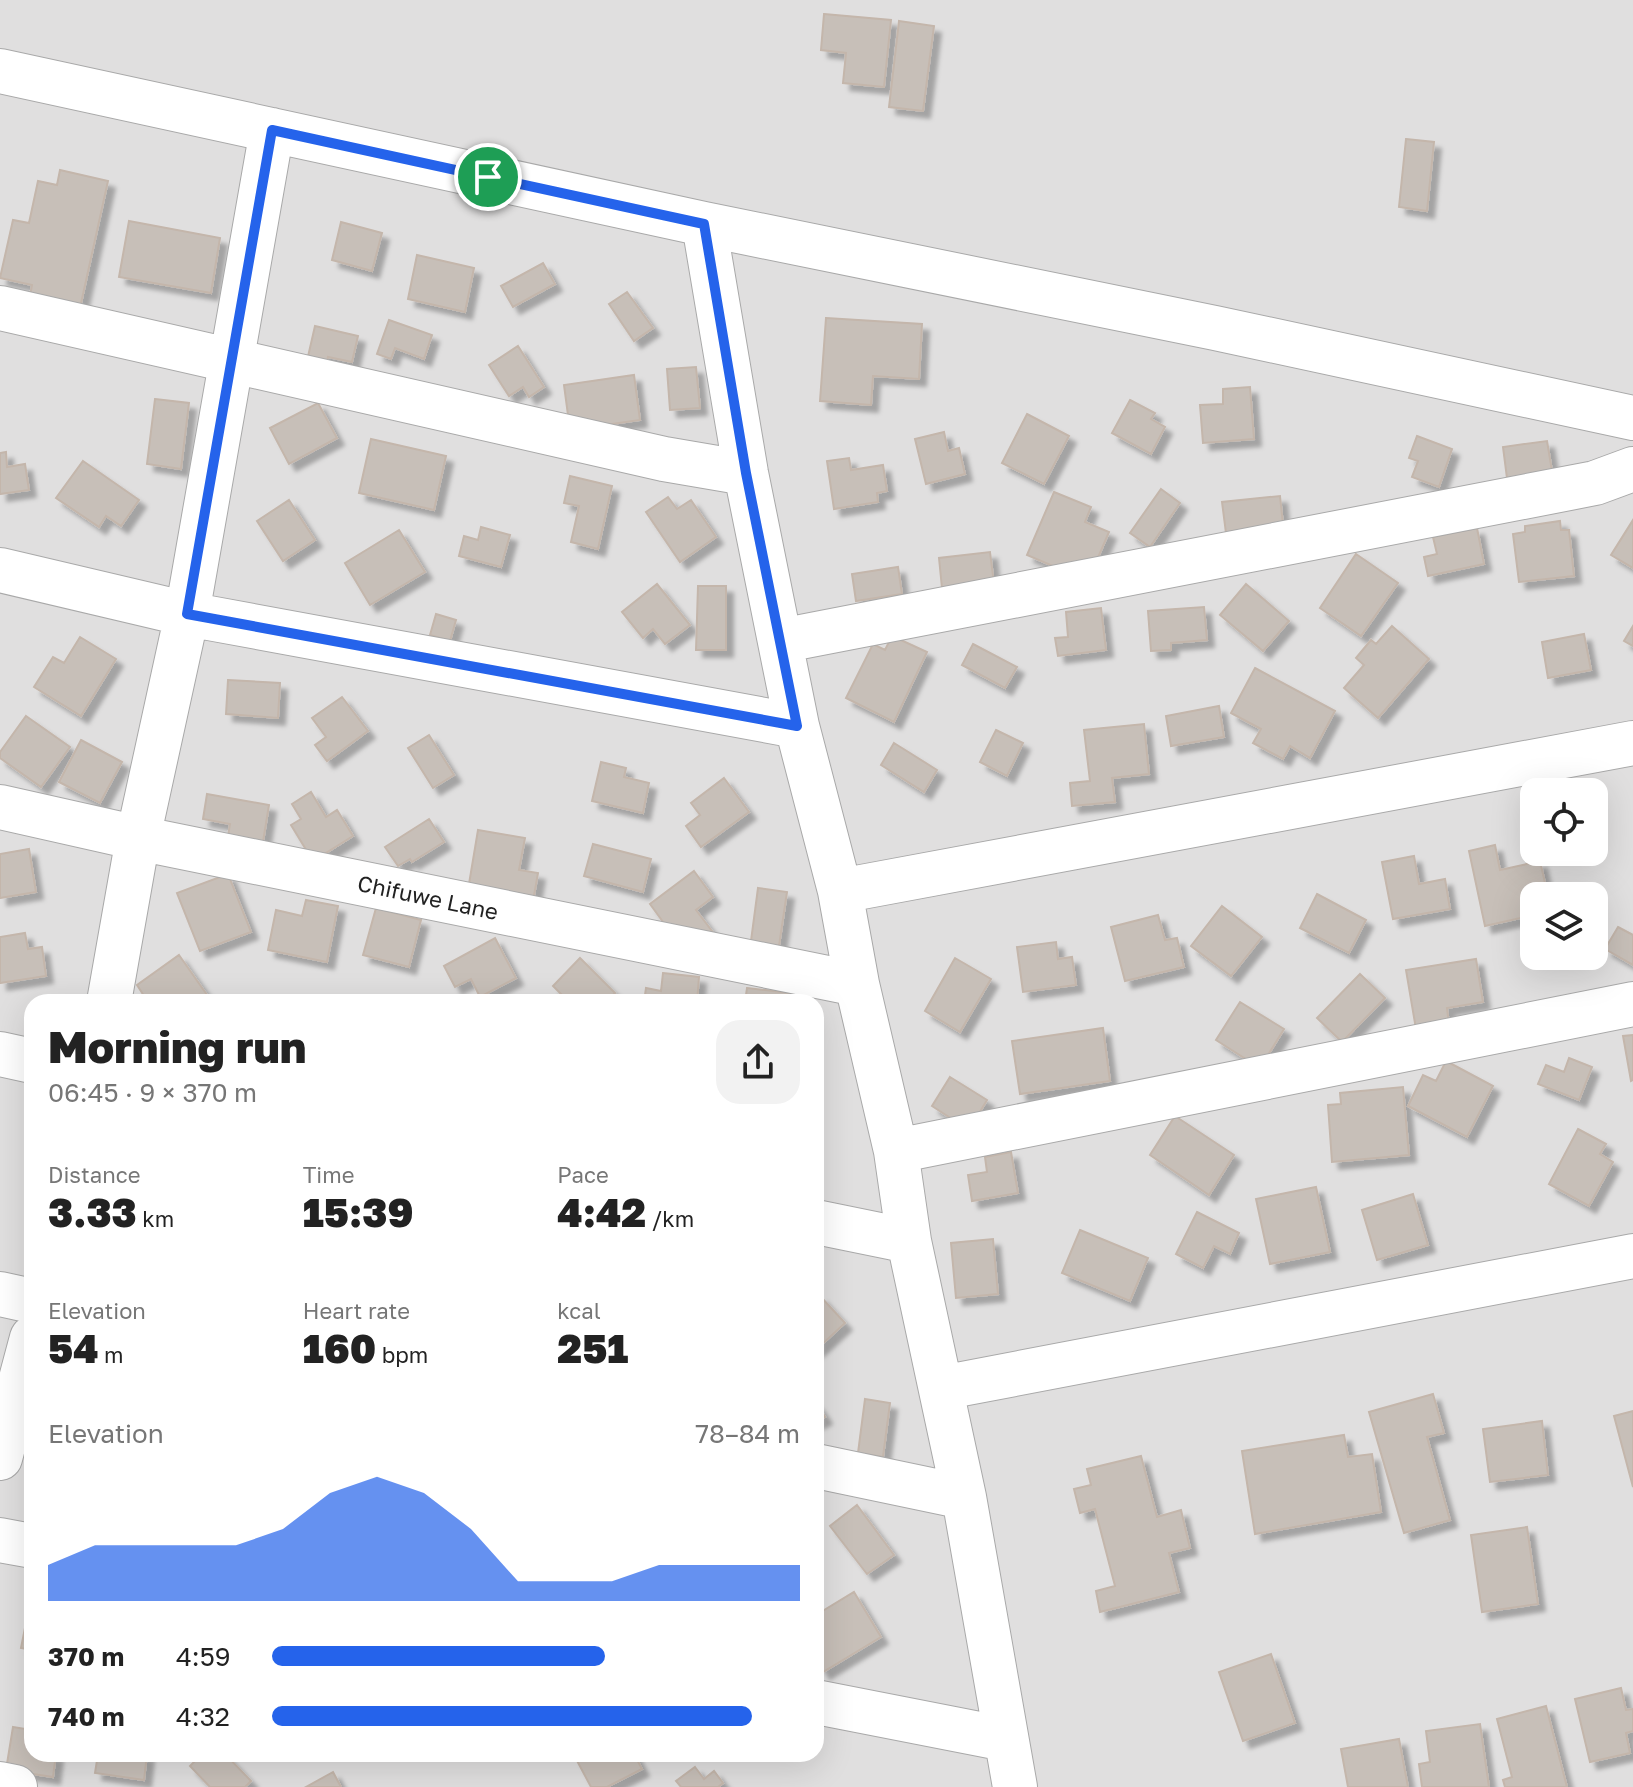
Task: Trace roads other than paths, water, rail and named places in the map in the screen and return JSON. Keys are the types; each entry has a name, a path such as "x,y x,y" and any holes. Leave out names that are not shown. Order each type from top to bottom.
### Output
{"street":[{"path":"0,71 704,224 1215,328 1633,418"},
{"path":"110,994 138,838 187,614 272,130"},
{"path":"704,224 746,473 797,726 840,891 857,984 896,1151 909,1241 964,1497 1015,1787"},
{"path":"0,308 664,459 746,473"},
{"path":"780,641 1595,483 1633,469"},
{"path":"0,570 187,614 797,726"},
{"path":"840,891 1633,743"},
{"name":"Chifuwe Lane","path":"0,807 138,838 857,984"},
{"path":"896,1151 1633,1004"},
{"path":"0,1054 24,1059"},
{"path":"824,1224 909,1241"},
{"path":"941,1388 1633,1256"},
{"path":"0,1294 24,1299"},
{"path":"0,1458 24,1368"},
{"path":"824,1468 964,1497"},
{"path":"0,1540 24,1544"},
{"path":"824,1704 1005,1739"},
{"path":"0,1784 15,1787"}]}
